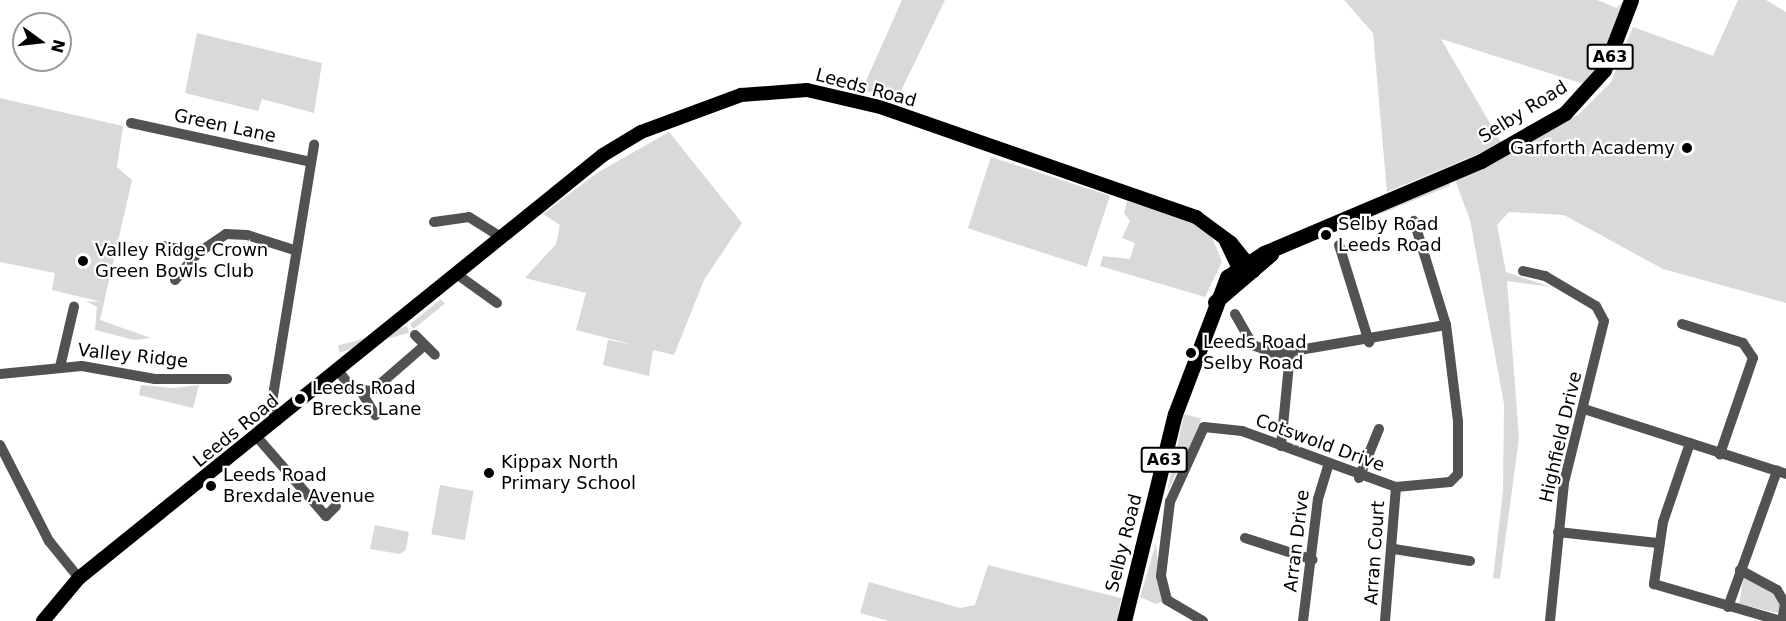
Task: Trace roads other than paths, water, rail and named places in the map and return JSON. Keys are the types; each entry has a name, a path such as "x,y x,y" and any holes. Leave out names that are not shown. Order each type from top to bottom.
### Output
{"highway":[{"name":"Selby Road","path":"1125,621 1175,414 1220,286 1273,252 1481,161 1584,98 1604,70 1631,0"}],"main road":[{"name":"Leeds Road","path":"44,621 79,578 339,372 603,154 641,132 741,95 793,89 880,107 1192,215 1225,239 1246,270"}],"street":[{"name":"Green Lane","path":"131,123 311,162"},
{"path":"277,421 271,408 314,144"},
{"path":"434,222 469,217 502,238"},
{"name":"Cotswold Drive","path":"1203,621 1167,600 1161,576 1165,524 1187,455 1209,426 1281,446 1359,478 1396,487 1450,482 1458,474 1458,421 1446,325 1414,221"},
{"path":"176,280 198,253 233,233 297,251"},
{"path":"1339,245 1369,342"},
{"path":"163,246 198,253"},
{"name":"Highfield Drive","path":"1523,271 1559,286 1604,316 1558,532 1550,621"},
{"path":"458,275 497,303"},
{"path":"60,367 74,307"},
{"path":"1235,314 1258,349 1290,354 1369,342 1446,325"},
{"path":"1682,324 1743,343 1753,358 1720,454"},
{"path":"415,335 435,355"},
{"path":"362,393 372,391 424,346"},
{"path":"1281,446 1290,354"},
{"name":"Valley Ridge","path":"0,374 90,366 162,379 227,379"},
{"path":"339,372 362,393 375,415"},
{"path":"1584,409 1781,473 1740,570 1728,607"},
{"path":"1359,478 1379,429"},
{"path":"257,436 326,516 336,506"},
{"path":"1690,443 1658,543 1651,576 1657,587 1728,607 1753,617 1782,621 1785,604 1777,590 1740,570"},
{"path":"0,445 49,541 79,578"},
{"name":"Arran Drive","path":"1303,621 1313,560 1318,499 1328,466"},
{"name":"Arran Court","path":"1385,621 1394,549 1396,487"},
{"path":"1558,532 1658,543"},
{"path":"1245,538 1313,560"},
{"path":"1394,549 1470,561"}],"place":[{"name":"Garforth Academy","path":"1687,148"},
{"name":"Selby Road Leeds Road","path":"1326,235"},
{"name":"Valley Ridge Crown Green Bowls Club","path":"83,261"},
{"name":"Leeds Road Selby Road","path":"1191,353"},
{"name":"Leeds Road Brecks Lane","path":"300,399"},
{"name":"Kippax North Primary School","path":"489,473"},
{"name":"Leeds Road Brexdale Avenue","path":"211,486"}]}
